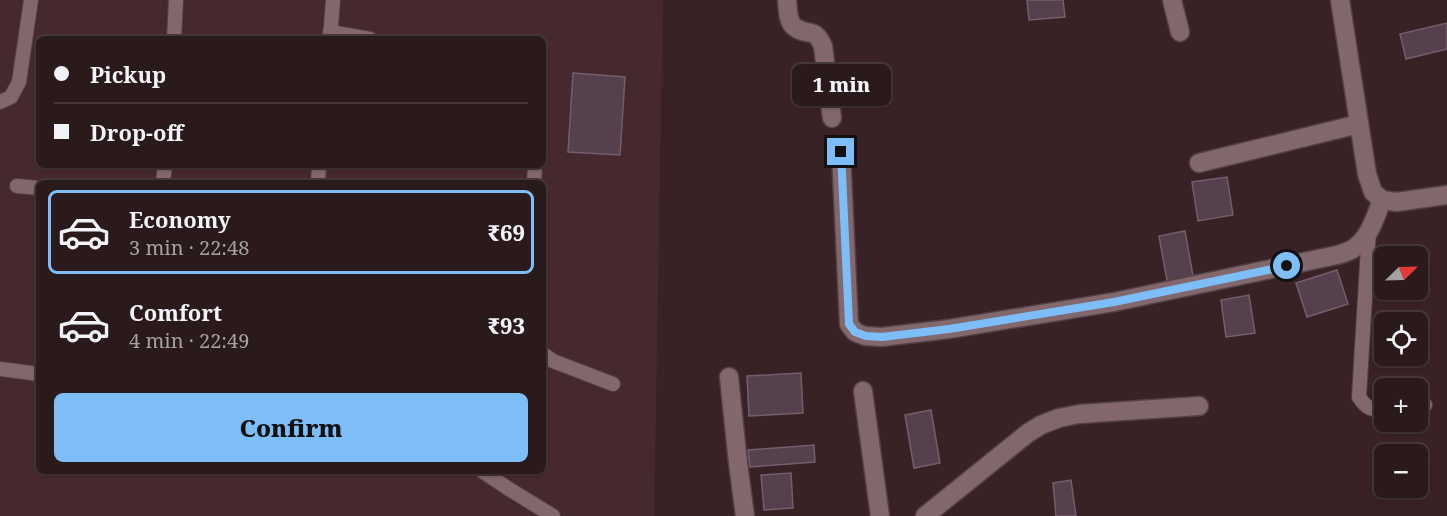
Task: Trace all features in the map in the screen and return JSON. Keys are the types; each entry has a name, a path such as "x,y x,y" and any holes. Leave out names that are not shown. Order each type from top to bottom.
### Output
{"street":[{"path":"787,0 791,22 796,28 813,33 823,46 832,118"},
{"path":"1172,0 1180,32"},
{"path":"1340,0 1367,174 1373,192 1382,201 1397,202 1447,195"},
{"path":"1199,163 1359,124"},
{"path":"841,152 849,324 855,332 866,336 882,337 949,329 1114,302 1337,255 1351,250 1361,242 1369,231 1382,201"},
{"path":"729,377 745,516"},
{"path":"863,391 880,516"},
{"path":"925,516 1041,425 1079,414 1199,406"}],"lane":[{"path":"0,102 11,96 19,82 31,0"},
{"path":"174,36 176,0"},
{"path":"330,36 333,0"},
{"path":"17,186 36,188"},
{"path":"1369,231 1359,397 1364,406 1374,409"},
{"path":"546,356 553,361 613,384"},
{"path":"0,369 36,374"},
{"path":"486,474 553,516"}],"shaded area":[{"path":"0,0 663,0 654,516 0,516"}],"building":[{"path":"1027,0 1063,0 1065,17 1029,20"},
{"path":"1447,23 1447,49 1406,59 1400,34"},
{"path":"573,73 625,77 620,155 568,152"},
{"path":"1227,177 1233,215 1198,221 1192,182"},
{"path":"1185,231 1194,282 1168,286 1159,236"},
{"path":"1337,270 1348,304 1307,317 1296,283"},
{"path":"1249,295 1255,333 1226,337 1221,300"},
{"path":"801,373 803,413 749,416 747,376"},
{"path":"931,410 940,463 914,468 905,415"},
{"path":"814,445 815,462 750,467 748,450"},
{"path":"791,473 793,508 764,510 761,475"},
{"path":"1071,480 1076,516 1056,516 1053,483"}],"route":[{"path":"841,152 847,314 849,324 855,332 866,336 882,337 949,329 1114,302 1287,266"}]}
